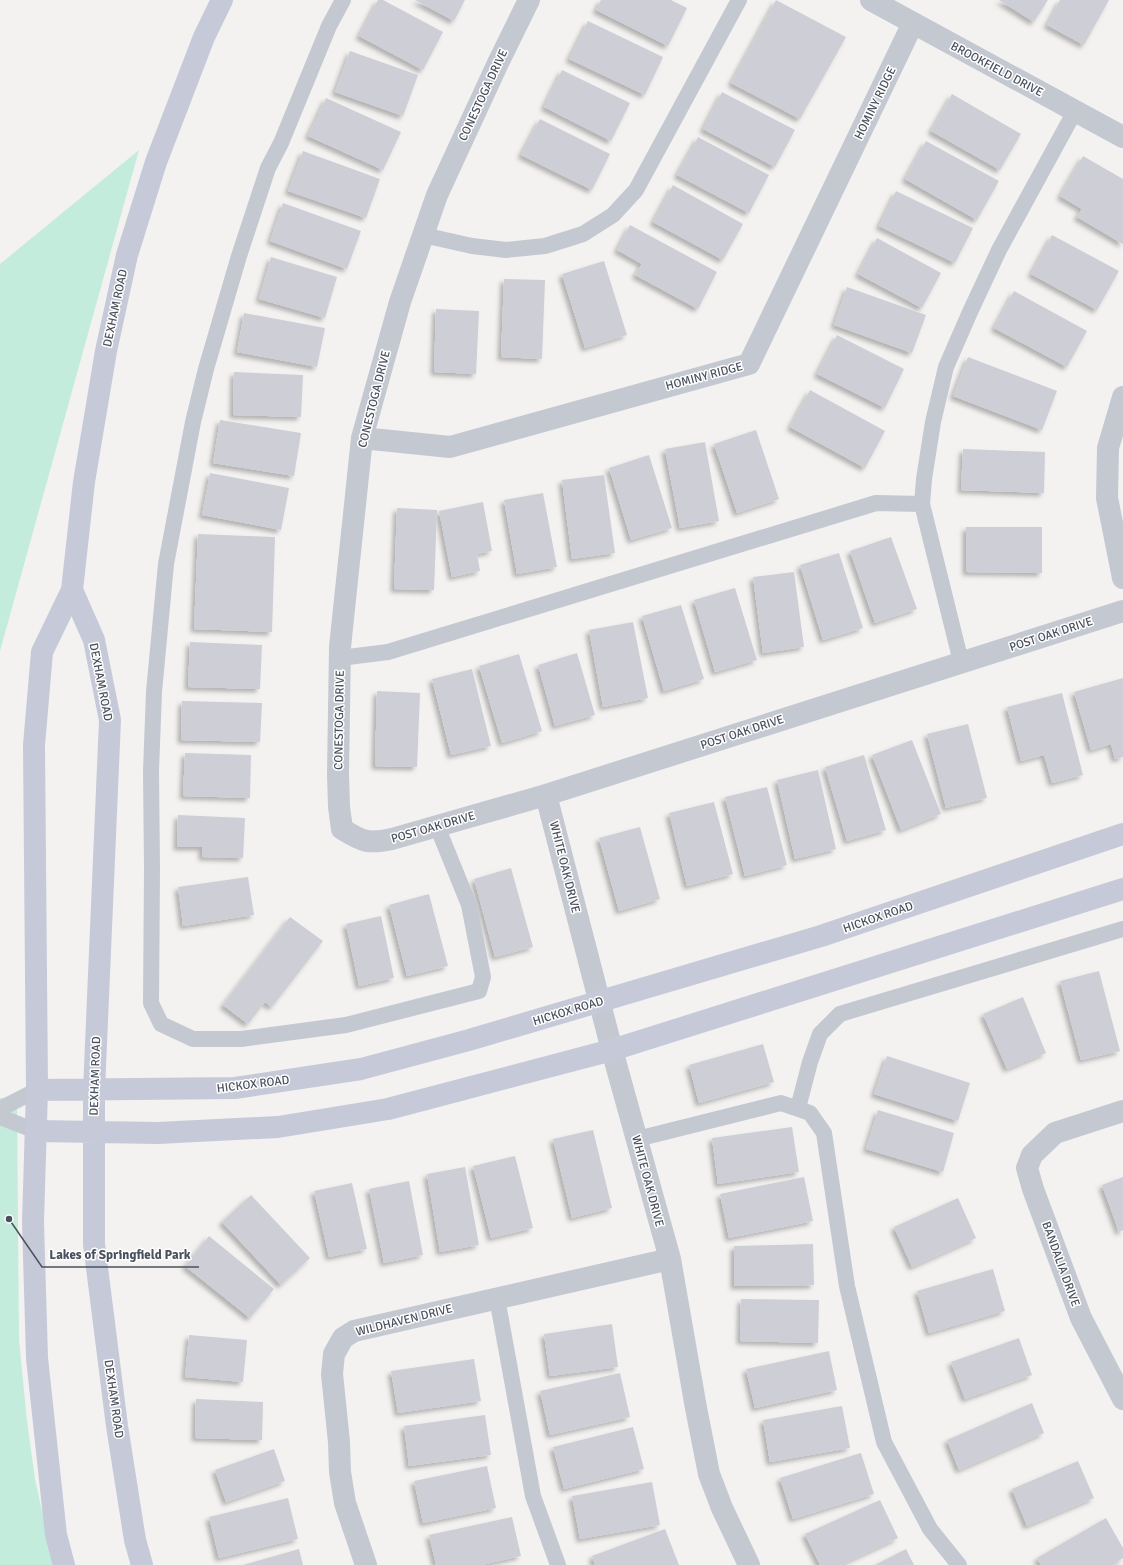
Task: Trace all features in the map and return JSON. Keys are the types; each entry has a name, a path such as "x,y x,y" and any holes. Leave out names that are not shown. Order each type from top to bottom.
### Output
{"street":[{"name":"DEXHAM ROAD","path":"64,1565 56,1535 37,1358 33,1222 36,1131 34,744 42,652 72,590 84,482 106,351 127,255 156,162 204,38 222,0"},
{"name":"CONESTOGA DRIVE","path":"359,840 342,829 339,807 338,774 340,658 362,438 400,302 436,194 529,0"},
{"name":"BROOKFIELD DRIVE","path":"871,0 1123,137"},
{"name":"HOMINY RIDGE","path":"362,438 450,447 749,364 913,23"},
{"path":"1123,397 1108,448 1107,498 1123,578"},
{"name":"DEXHAM ROAD","path":"72,590 94,640 110,720 94,1090 94,1244 117,1426 136,1540 142,1565"},
{"name":"POST OAK DRIVE","path":"359,840 375,843 546,795 1123,611"},
{"name":"WHITE OAK DRIVE","path":"546,795 612,1050 670,1259 709,1474 722,1508 749,1565"},
{"name":"HICKOX ROAD","path":"36,1090 235,1088 361,1069 469,1040 821,936 1123,834"},
{"path":"36,1131 158,1133 278,1127 388,1109 612,1050 1123,889"},
{"name":"BANDALIA DRIVE","path":"1123,1112 1055,1133 1032,1155 1027,1168 1033,1189 1081,1318 1123,1399"},
{"name":"WILDHAVEN DRIVE","path":"366,1565 345,1503 340,1472 339,1442 332,1374 334,1354 343,1338 354,1331 670,1259"}],"lane":[{"path":"343,0 329,26 281,144 268,168 239,256 206,369 193,422 166,564 154,692 151,778 151,1003 161,1024 194,1039 241,1039 346,1025 479,991 482,977 469,905 437,826"},
{"path":"422,235 472,246 506,250 545,246 583,234 613,215 636,190 739,0"},
{"path":"961,662 922,504 924,479 933,422 946,366 970,312 999,250 1075,111"},
{"path":"340,658 388,652 876,503 922,504"},
{"path":"798,1108 810,1062 820,1034 840,1014 1123,929"},
{"name":"HICKOX ROAD","path":"0,1109 36,1090"},
{"path":"636,1139 781,1103 810,1113 824,1133 847,1286 884,1442 930,1529 959,1565"},
{"path":"0,1117 36,1131"},
{"path":"497,1298 533,1496 558,1565"}],"green space":[{"path":"139,150 0,651 0,264"},
{"path":"0,1098 17,1098 19,1340 27,1421 35,1479 55,1565 0,1565"}],"building":[{"path":"378,0 383,0 443,32 423,70 359,36"},
{"path":"415,0 465,0 454,21"},
{"path":"601,0 671,0 687,8 668,46 596,10"},
{"path":"776,0 846,37 800,119 731,83"},
{"path":"999,0 1048,0 1034,22"},
{"path":"1060,0 1109,0 1084,45 1047,25"},
{"path":"588,21 663,57 645,95 569,59"},
{"path":"350,51 418,75 403,116 335,92"},
{"path":"562,70 630,103 611,141 544,107"},
{"path":"722,92 795,130 775,167 703,129"},
{"path":"952,94 1021,134 1000,170 931,131"},
{"path":"326,98 401,132 383,170 308,136"},
{"path":"540,119 610,154 592,190 521,155"},
{"path":"698,137 769,175 749,213 677,175"},
{"path":"926,141 999,181 977,220 905,179"},
{"path":"303,151 380,179 366,218 288,191"},
{"path":"1083,156 1123,179 1123,244 1077,217 1082,209 1060,196"},
{"path":"673,185 743,224 723,260 653,222"},
{"path":"896,191 973,228 955,263 879,226"},
{"path":"283,203 361,231 347,269 270,241"},
{"path":"630,225 717,272 698,309 635,275 642,264 617,250"},
{"path":"1052,235 1119,271 1097,310 1031,274"},
{"path":"877,238 941,273 922,308 858,274"},
{"path":"271,257 337,277 325,318 259,299"},
{"path":"604,261 627,335 585,348 562,274"},
{"path":"504,279 545,280 542,359 501,357"},
{"path":"847,287 926,315 912,353 834,325"},
{"path":"1014,291 1087,331 1067,367 994,328"},
{"path":"436,309 479,311 476,374 434,372"},
{"path":"244,313 325,328 317,367 237,352"},
{"path":"837,335 904,369 885,408 817,374"},
{"path":"968,357 1057,391 1042,430 953,396"},
{"path":"234,372 303,375 301,417 233,415"},
{"path":"810,390 885,431 865,468 790,427"},
{"path":"220,420 301,433 294,476 213,463"},
{"path":"756,430 779,499 737,513 714,444"},
{"path":"705,442 719,521 680,528 665,449"},
{"path":"963,449 1045,452 1044,493 961,490"},
{"path":"649,455 672,528 631,540 609,468"},
{"path":"210,473 289,488 281,530 202,515"},
{"path":"604,475 615,553 572,559 562,480"},
{"path":"543,493 557,567 517,574 504,500"},
{"path":"483,502 492,551 477,554 480,571 452,577 439,511"},
{"path":"397,508 437,510 434,590 394,589"},
{"path":"966,527 1042,527 1042,573 966,572"},
{"path":"198,534 275,537 272,632 194,629"},
{"path":"891,537 917,609 875,623 850,551"},
{"path":"839,553 863,628 823,640 800,565"},
{"path":"794,572 804,647 763,653 753,577"},
{"path":"735,588 757,660 715,672 694,600"},
{"path":"681,605 704,679 664,691 642,616"},
{"path":"633,622 648,698 603,707 589,630"},
{"path":"190,642 262,645 260,689 188,687"},
{"path":"577,653 595,715 555,726 538,665"},
{"path":"519,654 542,731 502,743 479,666"},
{"path":"472,669 491,746 451,755 432,679"},
{"path":"1123,678 1123,757 1115,759 1111,744 1091,750 1074,692"},
{"path":"377,691 420,693 417,767 375,766"},
{"path":"1062,693 1083,775 1052,783 1044,755 1021,761 1007,707"},
{"path":"182,701 262,703 260,742 181,740"},
{"path":"968,724 987,798 946,808 927,734"},
{"path":"912,740 941,814 901,830 872,755"},
{"path":"185,753 251,755 250,798 183,796"},
{"path":"864,755 886,830 847,841 825,767"},
{"path":"818,770 836,849 795,859 777,780"},
{"path":"767,787 787,865 745,876 725,797"},
{"path":"714,802 733,874 687,886 669,813"},
{"path":"178,815 245,818 243,858 202,857 202,847 177,847"},
{"path":"640,827 660,899 619,911 599,838"},
{"path":"511,868 533,947 495,957 474,879"},
{"path":"248,877 254,915 183,926 178,887"},
{"path":"429,894 448,966 407,976 389,905"},
{"path":"381,916 394,978 359,986 346,924"},
{"path":"290,917 323,941 272,1007 265,1002 248,1024 223,1005"},
{"path":"1099,971 1120,1051 1081,1060 1060,981"},
{"path":"1023,997 1046,1053 1007,1069 983,1014"},
{"path":"763,1044 774,1082 699,1103 689,1065"},
{"path":"887,1056 970,1083 958,1121 874,1094"},
{"path":"878,1110 954,1133 943,1172 866,1149"},
{"path":"792,1127 799,1172 718,1184 712,1138"},
{"path":"593,1130 612,1208 572,1218 553,1139"},
{"path":"515,1156 533,1228 491,1238 473,1166"},
{"path":"465,1167 479,1245 440,1252 427,1174"},
{"path":"804,1177 813,1221 729,1238 720,1194"},
{"path":"1123,1177 1123,1230 1119,1232 1102,1185"},
{"path":"409,1181 423,1255 384,1263 369,1189"},
{"path":"352,1183 367,1249 329,1257 314,1191"},
{"path":"251,1195 310,1258 281,1285 222,1222"},
{"path":"958,1198 976,1238 912,1267 894,1227"},
{"path":"209,1236 274,1289 250,1318 185,1266"},
{"path":"813,1244 814,1285 734,1286 734,1246"},
{"path":"993,1269 1005,1311 929,1333 917,1291"},
{"path":"741,1299 819,1300 818,1343 740,1341"},
{"path":"612,1324 618,1367 550,1376 544,1334"},
{"path":"189,1335 247,1340 243,1382 185,1377"},
{"path":"1019,1338 1032,1375 965,1399 951,1362"},
{"path":"829,1351 837,1390 755,1408 746,1369"},
{"path":"474,1359 481,1401 398,1413 391,1371"},
{"path":"620,1373 630,1417 550,1435 540,1391"},
{"path":"196,1399 263,1402 262,1440 195,1438"},
{"path":"1032,1403 1044,1433 959,1470 947,1440"},
{"path":"842,1406 850,1448 770,1462 763,1420"},
{"path":"485,1415 491,1455 409,1466 404,1426"},
{"path":"633,1427 644,1469 564,1489 553,1447"},
{"path":"274,1449 285,1481 226,1502 215,1470"},
{"path":"861,1453 874,1494 793,1519 780,1478"},
{"path":"1078,1461 1094,1498 1027,1526 1012,1489"},
{"path":"487,1466 496,1508 423,1523 414,1481"},
{"path":"652,1482 660,1525 580,1539 572,1496"},
{"path":"288,1498 298,1539 219,1558 209,1517"},
{"path":"880,1500 898,1538 840,1565 820,1565 805,1534"},
{"path":"512,1517 521,1556 481,1565 436,1565 429,1535"},
{"path":"1106,1518 1123,1548 1123,1558 1112,1565 1041,1565 1037,1558"},
{"path":"665,1529 679,1565 595,1565 592,1556"},
{"path":"299,1549 303,1565 243,1565"},
{"path":"906,1549 914,1565 875,1565"}],"place":[{"name":"Lakes of Springfield Park","path":"9,1219"}]}
